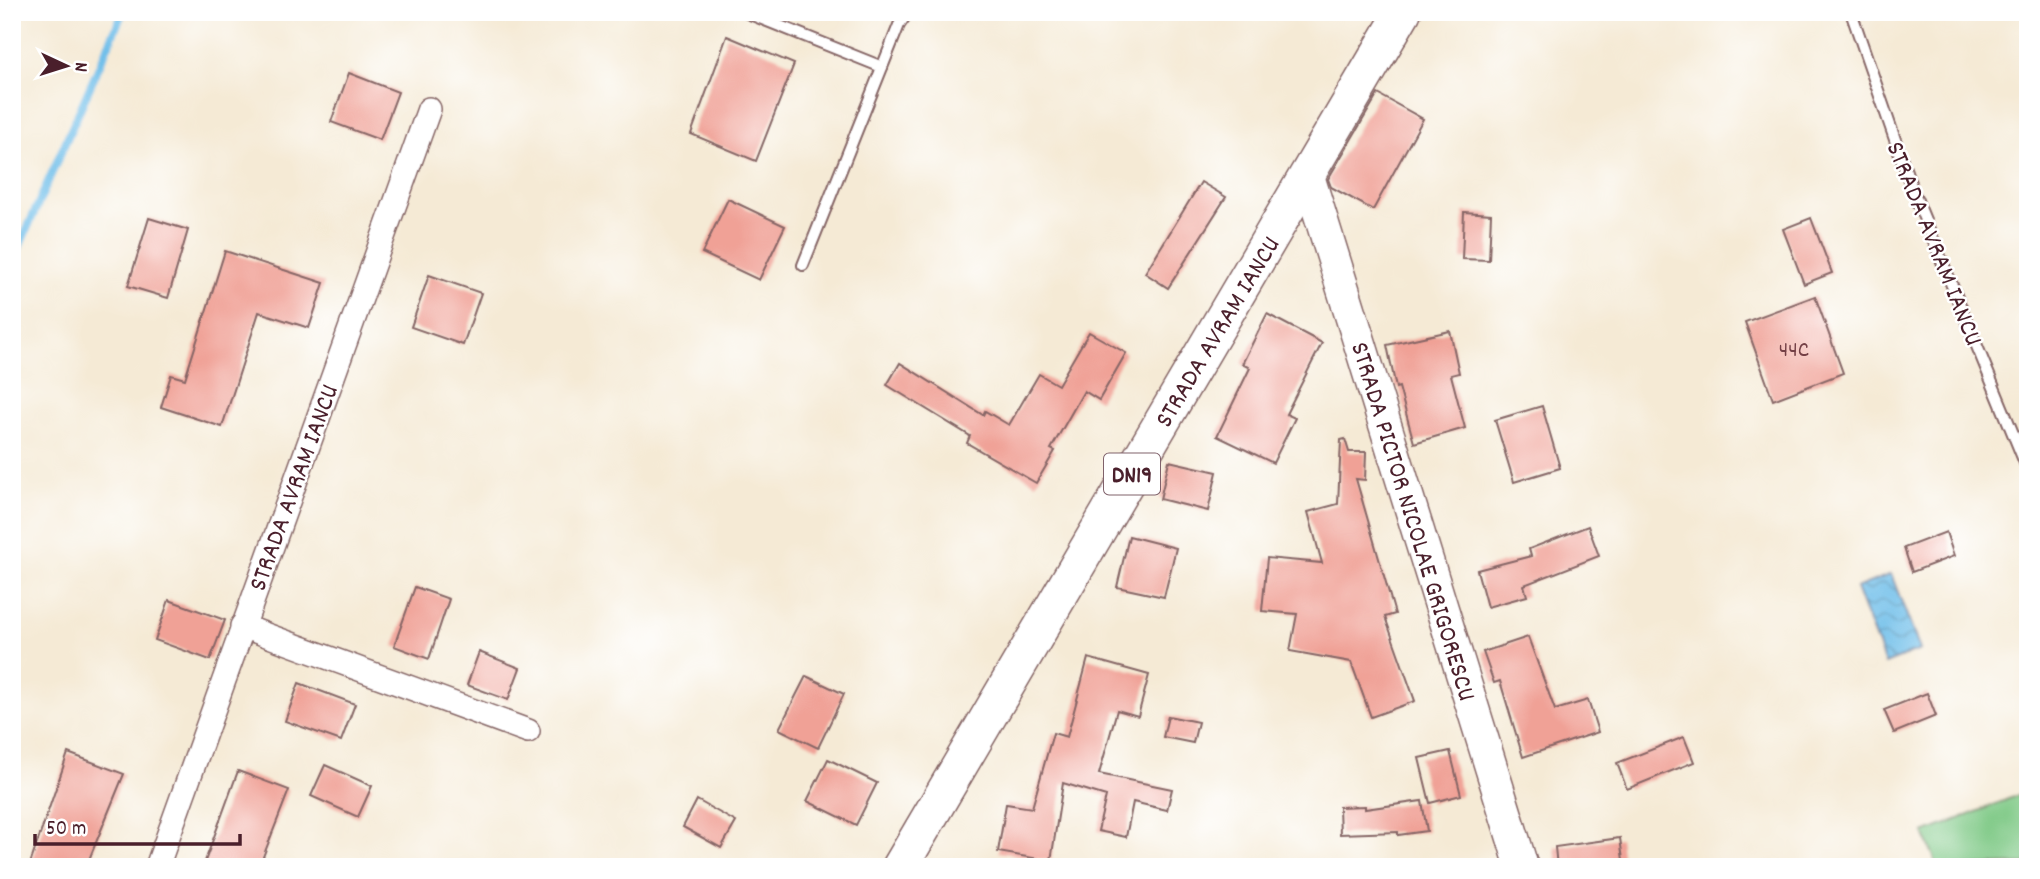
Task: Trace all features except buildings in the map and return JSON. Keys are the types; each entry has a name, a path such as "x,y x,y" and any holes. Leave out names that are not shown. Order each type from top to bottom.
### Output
{"main road":[{"name":"STRADA AVRAM IANCU","path":"900,867 1403,12"},
{"name":"STRADA PICTOR NICOLAE GRIGORESCU","path":"1308,176 1522,867"}],"street":[{"name":"STRADA AVRAM IANCU","path":"157,867 429,108"},
{"path":"243,626 528,731"}],"lane":[{"path":"745,12 882,67"},
{"path":"803,265 899,25 908,12"},
{"name":"STRADA AVRAM IANCU","path":"1851,12 1911,186 2028,470"}],"green space":[{"path":"2028,791 2028,864 1938,867 1924,833"}],"water":[{"path":"1891,574 1920,650 1885,664 1856,588"}],"waterway":[{"path":"12,263 123,12"}]}
